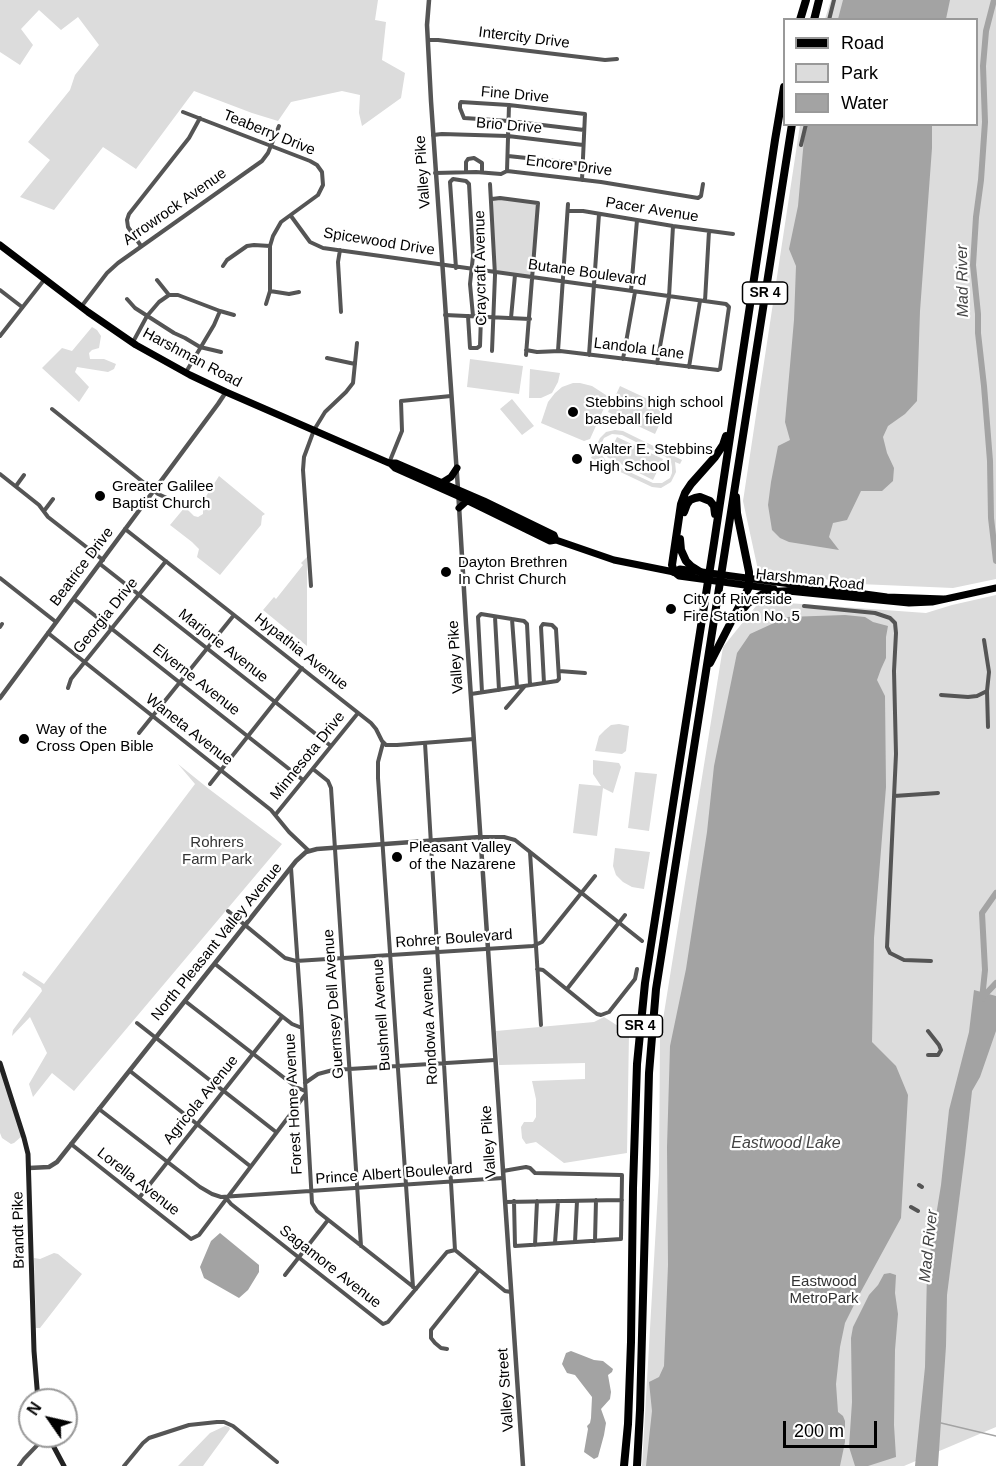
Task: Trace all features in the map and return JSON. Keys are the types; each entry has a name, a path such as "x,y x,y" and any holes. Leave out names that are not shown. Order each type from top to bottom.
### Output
{"highway":[{"path":"801,18 806,0"},
{"path":"814,18 819,0"},
{"name":"SR 4","path":"624,1466 631,1342 633,1188 640,1023 783,93"},
{"name":"SR 4","path":"637,1466 649,1073 656,989 792,126"},
{"path":"674,572 672,565 681,504 685,493 723,445 734,413"},
{"path":"703,686 712,658 750,583 737,513 738,461"},
{"path":"674,572 677,566 685,509 687,504 695,498 700,497 710,501 714,506 714,543"},
{"path":"680,539 681,550 686,561 702,573"},
{"path":"725,634 742,610 756,597 770,592 792,591"}],"main road":[{"name":"Harshman Road","path":"0,245 80,307 133,343 186,373 314,430 442,482 468,500 550,541 556,540 614,560 674,572 679,576 887,597 944,599"},
{"name":"Harshman Road","path":"390,462 395,468 458,492 550,533 556,540"},
{"path":"442,482 451,477 457,468"},
{"path":"459,508 468,500"},
{"name":"Harshman Road","path":"674,572 680,570 702,573 792,591 886,602 932,602 996,588"},
{"name":"Brandt Pike","path":"0,1063 24,1138 30,1168 34,1351 37,1388"},
{"path":"54,1448 64,1466"}],"street":[{"name":"Valley Pike","path":"429,0 427,18 435,173 457,468 512,1312"},
{"path":"829,18 834,0"},
{"name":"Intercity Drive","path":"428,40 606,60 617,59"},
{"name":"Fine Drive","path":"508,121 464,118 460,102 585,114 584,130"},
{"path":"507,171 509,105"},
{"name":"Teaberry Drive","path":"183,111 314,163 323,175 323,184 318,195 291,216"},
{"path":"141,246 128,227 129,214 189,138 200,118"},
{"path":"508,121 584,130 582,180"},
{"name":"Arrowrock Avenue","path":"80,307 112,268 259,164 266,156 279,126"},
{"path":"801,145 806,126"},
{"name":"Brio Drive","path":"433,135 508,136 583,145"},
{"path":"508,156 583,164"},
{"path":"466,172 466,162 474,158 482,163 482,172"},
{"name":"Encore Drive","path":"435,173 501,174 507,171 700,197 703,184"},
{"name":"Craycraft Avenue","path":"456,267 450,182 453,179 468,183 473,256 470,284 470,348 480,346 481,317"},
{"name":"Craycraft Avenue","path":"490,184 494,272 492,351"},
{"path":"445,315 530,319 538,203 500,198 492,200"},
{"path":"558,351 568,204"},
{"name":"Pacer Avenue","path":"568,211 733,234"},
{"path":"589,355 599,214"},
{"path":"266,304 270,291 270,246 279,225 291,216"},
{"name":"Spicewood Drive","path":"291,216 307,239 323,248 441,264"},
{"path":"623,359 633,291 637,220"},
{"path":"657,363 669,297 673,226"},
{"path":"689,367 702,301 709,231"},
{"path":"223,266 227,260 247,246 270,246"},
{"path":"339,250 341,312"},
{"name":"Butane Boulevard","path":"441,264 728,306 720,369 718,370"},
{"path":"511,318 514,275"},
{"path":"0,336 44,280"},
{"path":"157,280 169,295"},
{"path":"0,290 22,308"},
{"path":"270,291 288,294 299,292"},
{"path":"133,343 147,316 159,302 169,295 188,298 234,315"},
{"path":"127,299 135,308 174,333 200,347 221,352"},
{"path":"186,373 220,311"},
{"name":"Landola Lane","path":"530,319 526,352 558,351 718,370"},
{"path":"311,586 303,470 306,451 314,430 325,412 352,383 357,343"},
{"path":"327,358 355,364"},
{"name":"Beatrice Drive","path":"0,698 226,392"},
{"path":"390,462 402,432 401,401 451,396"},
{"path":"52,409 162,496 188,507"},
{"name":"Marjorie Avenue","path":"0,474 39,505 48,517 139,595 331,746"},
{"path":"16,486 24,475"},
{"path":"44,511 53,499"},
{"name":"Hypathia Avenue","path":"125,529 373,725 383,743"},
{"name":"Georgia Drive","path":"68,688 71,679 166,561"},
{"path":"0,578 56,622"},
{"name":"Elverne Avenue","path":"74,599 303,780"},
{"path":"804,606 883,615 895,623 896,754 887,949 891,954 904,960 931,961"},
{"path":"482,692 478,617 481,614 526,622 530,685"},
{"path":"139,733 234,615"},
{"path":"495,617 499,690"},
{"path":"512,619 517,687"},
{"path":"471,694 482,692 499,690 557,681 559,671 556,629 552,625 540,627 544,683"},
{"name":"Waneta Avenue","path":"48,633 276,814 289,832 309,851"},
{"path":"984,640 989,672 988,727"},
{"path":"210,784 302,668"},
{"path":"559,671 585,673"},
{"path":"506,708 524,686"},
{"path":"941,695 968,697 987,691"},
{"name":"Minnesota Drive","path":"276,814 358,713"},
{"path":"383,743 388,745 474,739"},
{"name":"Bushnell Avenue","path":"383,743 378,769 382,844 414,1288"},
{"name":"Rondowa Avenue","path":"424,743 455,1250"},
{"name":"Guernsey Dell Avenue","path":"313,769 332,788 361,1246"},
{"path":"894,796 938,793"},
{"path":"309,851 480,837 510,838 642,941"},
{"name":"North Pleasant Valley Avenue","path":"30,1168 49,1167 54,1164 291,868 301,856 309,851"},
{"path":"530,852 541,1025"},
{"name":"Forest Home Avenue","path":"291,868 312,1203 328,1221 414,1288"},
{"path":"536,946 552,931 595,876"},
{"path":"228,911 285,958 298,962"},
{"path":"567,989 625,915"},
{"name":"Rohrer Boulevard","path":"298,962 536,946"},
{"path":"215,964 282,1017 302,1028"},
{"path":"537,969 543,970 597,1014 604,1015 609,1012 635,979 637,969"},
{"path":"185,1001 305,1093 226,1198"},
{"name":"Agricola Avenue","path":"139,1198 282,1017"},
{"path":"137,1023 276,1132"},
{"path":"928,1031 941,1050 936,1056 928,1055"},
{"path":"305,1083 323,1072 333,1070 495,1060"},
{"path":"130,1071 250,1166"},
{"name":"Prince Albert Boulevard","path":"99,1109 205,1191 226,1198 503,1178"},
{"name":"Lorella Avenue","path":"71,1144 191,1239 199,1235 226,1198"},
{"path":"503,1171 526,1167 535,1173 622,1175 621,1239 515,1246 514,1201"},
{"name":"Sagamore Avenue","path":"226,1198 382,1323 388,1323 414,1288"},
{"path":"595,1241 596,1200"},
{"path":"505,1202 622,1200"},
{"path":"535,1245 537,1201"},
{"path":"555,1244 558,1201"},
{"path":"574,1242 577,1201"},
{"path":"911,1207 918,1211"},
{"path":"285,1275 328,1221"},
{"path":"414,1288 447,1252 455,1250 505,1291 511,1292"},
{"path":"447,1349 441,1348 430,1338 431,1330 479,1270"},
{"name":"Valley Street","path":"512,1312 523,1466"},
{"path":"124,1466 149,1438 189,1425 217,1422 233,1426 277,1462"},
{"path":"19,1466 35,1448"}],"green space":[{"path":"0,0 378,0 375,20 386,22 382,60 405,73 401,98 362,126 359,113 360,95 342,91 291,102 278,121 194,91 136,169 103,147 54,210 20,197 50,160 28,142 70,90 75,75 99,45 78,17 61,30 39,10 21,29 33,45 20,65 0,52"},
{"path":"831,0 996,0 996,579 953,588 859,584 758,570 743,501 800,126 978,126 978,18 825,18"},
{"path":"492,199 538,203 533,277 494,272"},
{"path":"92,327 101,336 99,348 89,353 90,359 104,359 116,364 114,369 108,372 77,367 75,372 89,387 79,402 42,368 62,348 72,351"},
{"path":"470,359 523,366 519,394 467,387"},
{"path":"530,369 560,373 552,393 541,398 529,398"},
{"name":"Stebbins high school baseball field","path":"573,383 592,386 609,397 590,439 584,441 541,423 548,402 555,393 562,387"},
{"path":"620,386 667,408 655,434 608,412"},
{"path":"512,399 534,426 522,435 500,409"},
{"path":"623,431 682,460 680,464 675,462 676,472 671,482 661,488 652,487 591,458 593,454 598,456 596,446 606,432","holes":["612,434 622,435 666,457 672,467 670,478 662,483 653,483 606,461 600,446 604,438"]},
{"path":"617,437 663,459 653,480 607,457"},
{"path":"219,476 265,514 262,516 261,525 220,575 197,557 199,549 192,542 170,525 185,507 194,516 198,517 203,514 203,501"},
{"path":"307,557 307,646 263,610 274,597 276,599"},
{"name":"Eastwood MetroPark","path":"996,595 996,1427 904,1466 642,1466 659,1174 660,1038 723,647 760,601 926,613"},
{"path":"611,725 629,726 626,751 622,754 595,751 599,736"},
{"path":"593,760 619,763 621,767 613,793 603,788 597,836 573,833 579,784 601,786 593,774"},
{"name":"Rohrers Farm Park","path":"178,764 282,844 74,1091 52,1073 33,1097 29,1084 47,1053 30,1017 12,1036 13,1030 42,991 22,975 24,971 44,984 195,784"},
{"path":"635,772 657,774 649,831 628,828"},
{"path":"615,848 650,852 644,889 632,887 616,875 613,866"},
{"path":"604,1017 629,1033 627,1153 564,1163 536,1142 526,1144 522,1138 521,1127 524,1122 533,1122 536,1117 536,1099 532,1081 585,1079 585,1063 499,1065 496,1031 594,1022"},
{"path":"0,1068 22,1136 11,1144 2,1138 0,1133"},
{"path":"54,1253 82,1274 40,1328 36,1328 34,1258 40,1259"},
{"path":"225,1426 230,1429 203,1466 178,1466 210,1433"}],"water":[{"path":"843,0 950,0 946,18 838,18"},
{"path":"807,126 932,126 920,311 917,401 905,414 888,426 883,437 894,468 893,481 882,491 861,491 847,520 833,523 829,537 839,550 789,542 780,538 772,530 768,505 778,446 790,440 785,422 794,320 796,266 789,249 798,206"},
{"name":"Eastwood Lake","path":"845,615 865,617 888,626 886,658 877,680 885,696 886,787 874,938 872,1042 896,1066 908,1095 901,1218 845,1323 836,1384 838,1412 845,1421 845,1442 840,1466 646,1466 652,1411 649,1382 659,1377 664,1366 668,1265 667,1147 670,1046 686,969 707,832 714,766 737,653 750,634 787,617"},
{"path":"974,990 996,996 996,1031 980,1077 972,1091 947,1295 938,1466 915,1466 925,1367 927,1271 941,1185 949,1110 969,1032"},
{"path":"220,1233 259,1265 259,1272 248,1290 239,1298 204,1278 200,1267 211,1241"},
{"path":"884,1274 896,1275 895,1293 898,1314 895,1350 896,1457 868,1466 855,1466 849,1447 852,1402 851,1338 853,1327 869,1295"},
{"path":"571,1351 603,1361 613,1369 608,1375 610,1399 601,1409 606,1423 604,1435 598,1457 594,1459 584,1452 587,1426 591,1418 592,1397 575,1375 567,1373 562,1364 566,1353"}],"waterway":[{"name":"Mad River","path":"994,0 986,31 983,66 985,122 973,265 996,561"},
{"name":"Mad River","path":"982,999 985,970 982,913 996,893"},
{"path":"982,998 996,983"},
{"path":"941,1423 996,1436"}],"place":[{"name":"Stebbins high school baseball field","path":"573,412"},
{"name":"Walter E. Stebbins High School","path":"577,459"},
{"name":"Greater Galilee Baptist Church","path":"100,496"},
{"name":"Dayton Brethren In Christ Church","path":"446,572"},
{"name":"City of Riverside Fire Station No. 5","path":"671,609"},
{"name":"Way of the Cross Open Bible","path":"24,739"},
{"name":"Pleasant Valley of the Nazarene","path":"397,857"}]}
